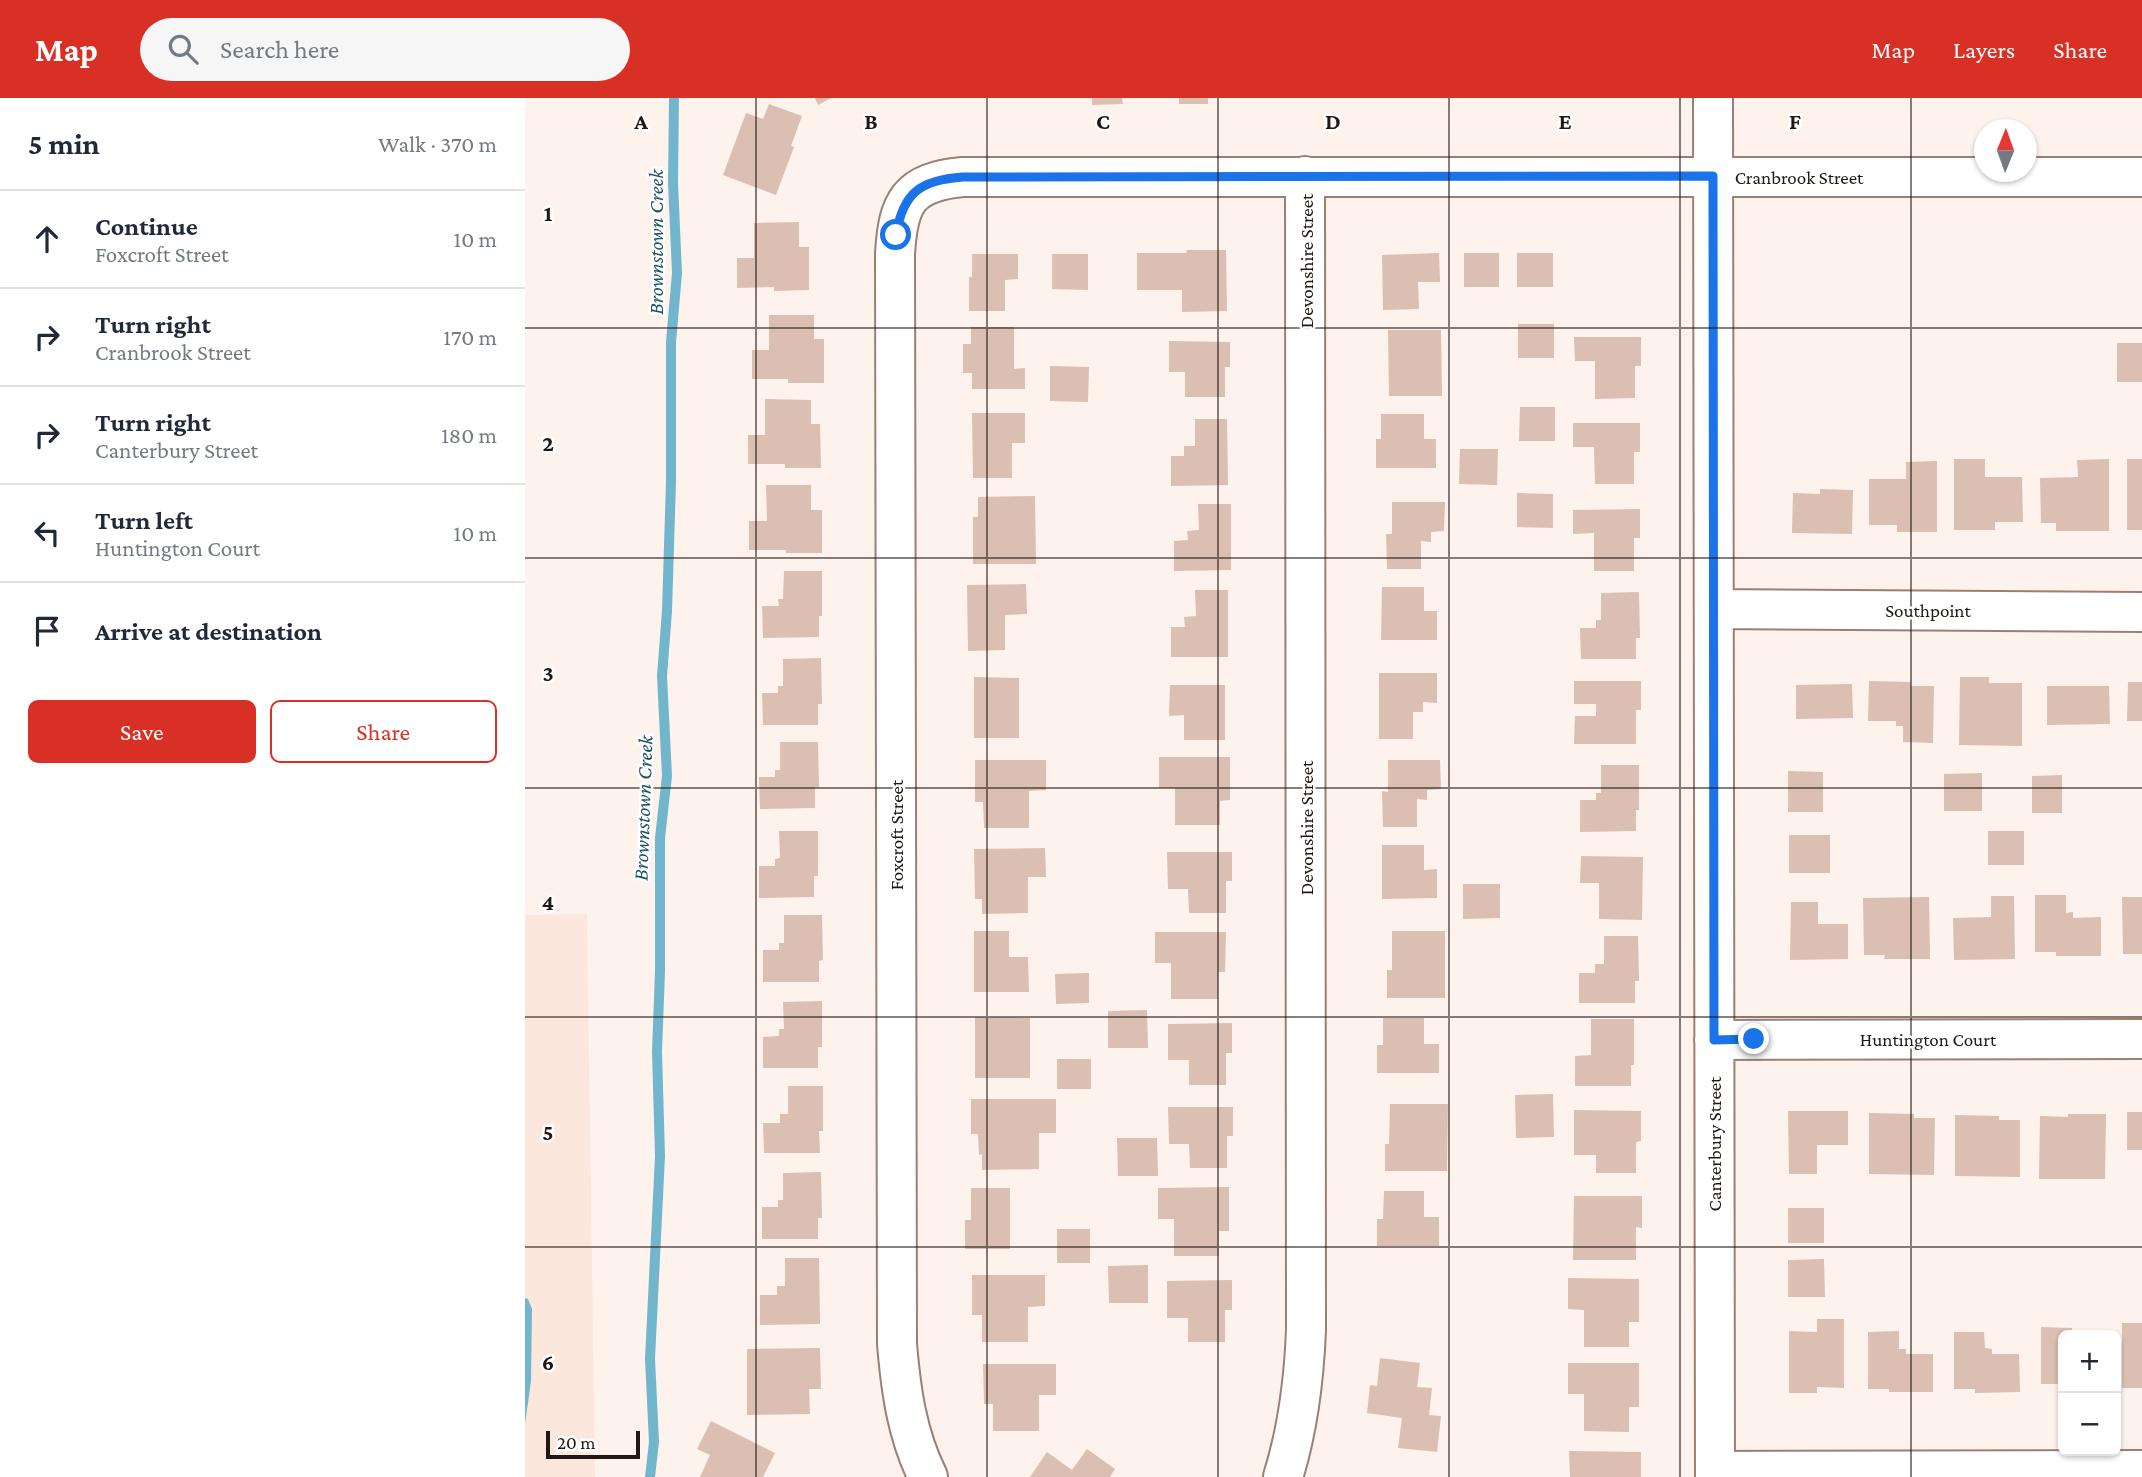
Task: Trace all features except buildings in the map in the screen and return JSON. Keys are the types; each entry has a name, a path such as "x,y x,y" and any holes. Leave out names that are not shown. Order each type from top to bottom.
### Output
{"street":[{"name":"Canterbury Street","path":"1713,98 1715,1474"},
{"name":"Devonshire Street","path":"1283,1477 1293,1445 1303,1386 1306,1330 1305,176"},
{"name":"Cranbrook Street","path":"913,193 944,178 963,177 2142,177"},
{"name":"Foxcroft Street","path":"913,193 899,216 895,254 897,1344 914,1473"},
{"name":"Southpoint","path":"1714,609 2142,612"},
{"name":"Huntington Court","path":"1714,1040 2142,1039"},
{"path":"1715,1474 2142,1470"}],"shaded area":[{"path":"587,914 595,1477 525,1477 525,915"}],"water":[{"path":"525,1298 532,1309 531,1381 525,1424"}],"waterway":[{"name":"Brownstown Creek","path":"650,1477 654,1442 650,1359 660,1156 657,1052 660,838 667,776 662,676 671,481 671,342 677,273 673,183 674,98"}],"route":[{"path":"896,235 899,216 913,193 944,178 1713,176 1714,1040 1754,1039"}]}
